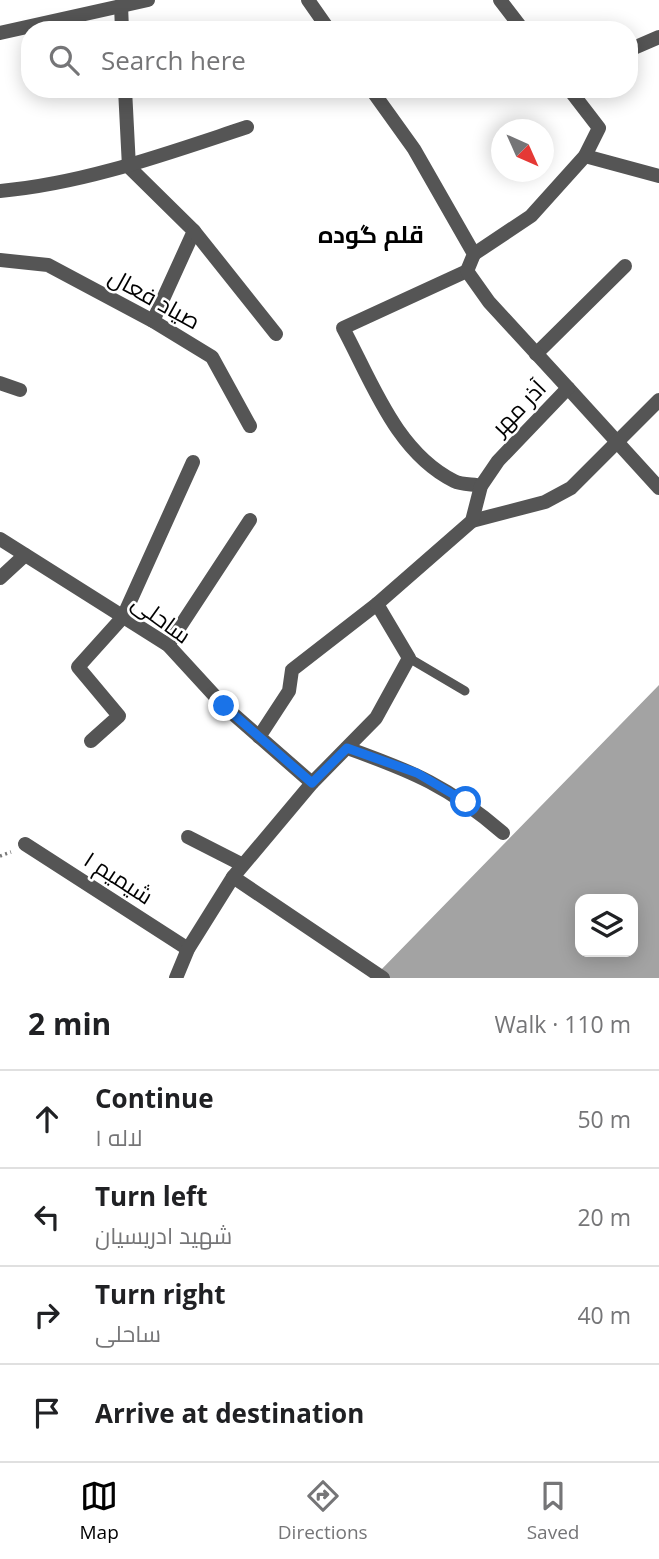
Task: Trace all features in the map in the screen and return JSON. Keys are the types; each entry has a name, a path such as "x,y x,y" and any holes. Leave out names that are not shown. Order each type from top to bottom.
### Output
{"street":[{"path":"52,21 148,0"},
{"path":"308,0 323,21"},
{"path":"500,0 516,21"},
{"path":"121,5 122,21"},
{"path":"0,33 21,28"},
{"path":"638,46 659,37"},
{"path":"125,98 129,167 194,231 276,334"},
{"path":"377,98 414,149 474,254"},
{"path":"481,486 456,482 414,450 397,430 343,328 467,271 474,254 531,216 584,156 599,128 578,98"},
{"path":"0,191 37,187 129,167 247,127"},
{"path":"584,156 659,176"},
{"path":"153,321 194,231"},
{"name":"صیاد فعال","path":"0,260 48,265 153,321 212,357 250,426"},
{"path":"536,354 625,266"},
{"name":"آذر مهر","path":"467,271 489,302 568,388 498,461 481,486 472,521"},
{"path":"0,383 20,390"},
{"path":"568,388 659,488"},
{"path":"259,737 289,691 292,670 377,604 472,521 545,502 571,488 659,400"},
{"path":"91,741 119,716 78,667 123,617 192,461"},
{"path":"168,645 250,520"},
{"name":"ساحلی","path":"0,539 168,645 224,706 312,783"},
{"path":"0,578 25,555"},
{"path":"176,978 188,949 237,871 312,783 376,719 408,658 377,604"},
{"path":"347,748 417,773 466,802 503,833"},
{"path":"188,837 383,978"},
{"name":"شیمیم ۱","path":"25,844 188,949"}],"lane":[{"path":"408,658 465,691"}],"shaded area":[{"path":"659,685 659,978 374,978 377,974"}],"district":[{"name":"قلم گوده","path":"371,233"}],"route":[{"path":"224,706 312,783 347,748 417,773 466,802"}]}
